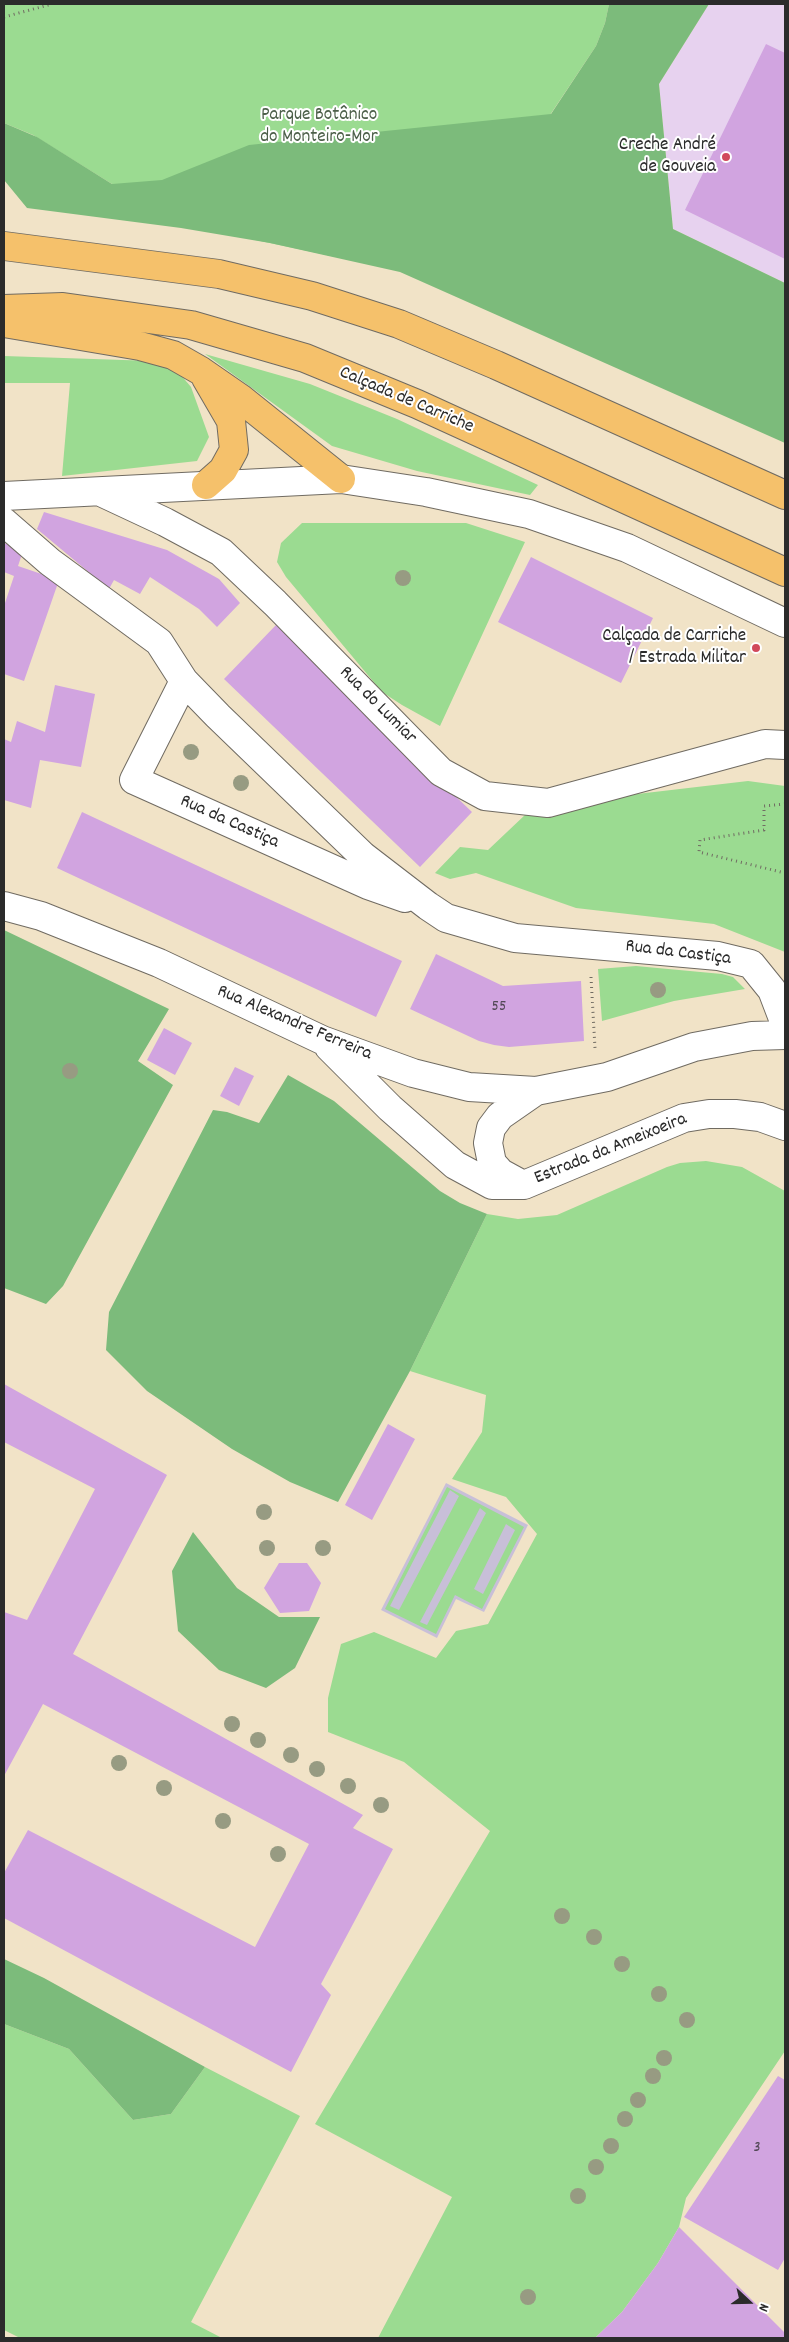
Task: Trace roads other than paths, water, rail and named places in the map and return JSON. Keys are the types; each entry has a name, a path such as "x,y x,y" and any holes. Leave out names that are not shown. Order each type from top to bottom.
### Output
{"highway":[{"path":"6,243 219,274 312,296 399,324 514,373 785,495"},
{"name":"Calçada de Carriche","path":"4,309 63,307 191,325 306,358 418,404 785,572"},
{"path":"4,323 140,346 174,355 240,398 341,479"},
{"path":"201,371 231,422 234,450 223,470 206,486"}],"street":[{"path":"99,492 341,479 426,492 530,514 627,548 785,623"},
{"name":"Rua do Lumiar","path":"4,496 99,492 165,522 221,552 275,603 441,772 485,796 548,802 775,744"},
{"name":"Rua da Castiça","path":"4,522 50,562 159,642 184,681 363,856 446,918 515,938 718,956 751,964 772,990 785,1024"},
{"path":"760,611 785,641"},
{"name":"Rua da Castiça","path":"184,681 134,780 368,885 428,906"},
{"path":"775,744 785,726"},
{"name":"Rua Alexandre Ferreira","path":"4,906 41,916 159,963 322,1040 413,1073 469,1087 536,1091 607,1076 694,1047 752,1036 785,1035"},
{"name":"Estrada da Ameixoeira","path":"322,1040 390,1108 455,1165 492,1185 524,1185 684,1118 709,1114 735,1114 760,1117 785,1126"},
{"name":"Estrada da Ameixoeira","path":"524,1185 501,1173 492,1163 488,1143 491,1128 500,1116 536,1091"}],"place":[{"name":"Creche André de Gouveia","path":"726,157"},
{"name":"Calçada de Carriche / Estrada Militar","path":"756,648"}],"park label":[{"name":"Parque Botânico do Monteiro-Mor","path":"319,127"}]}
